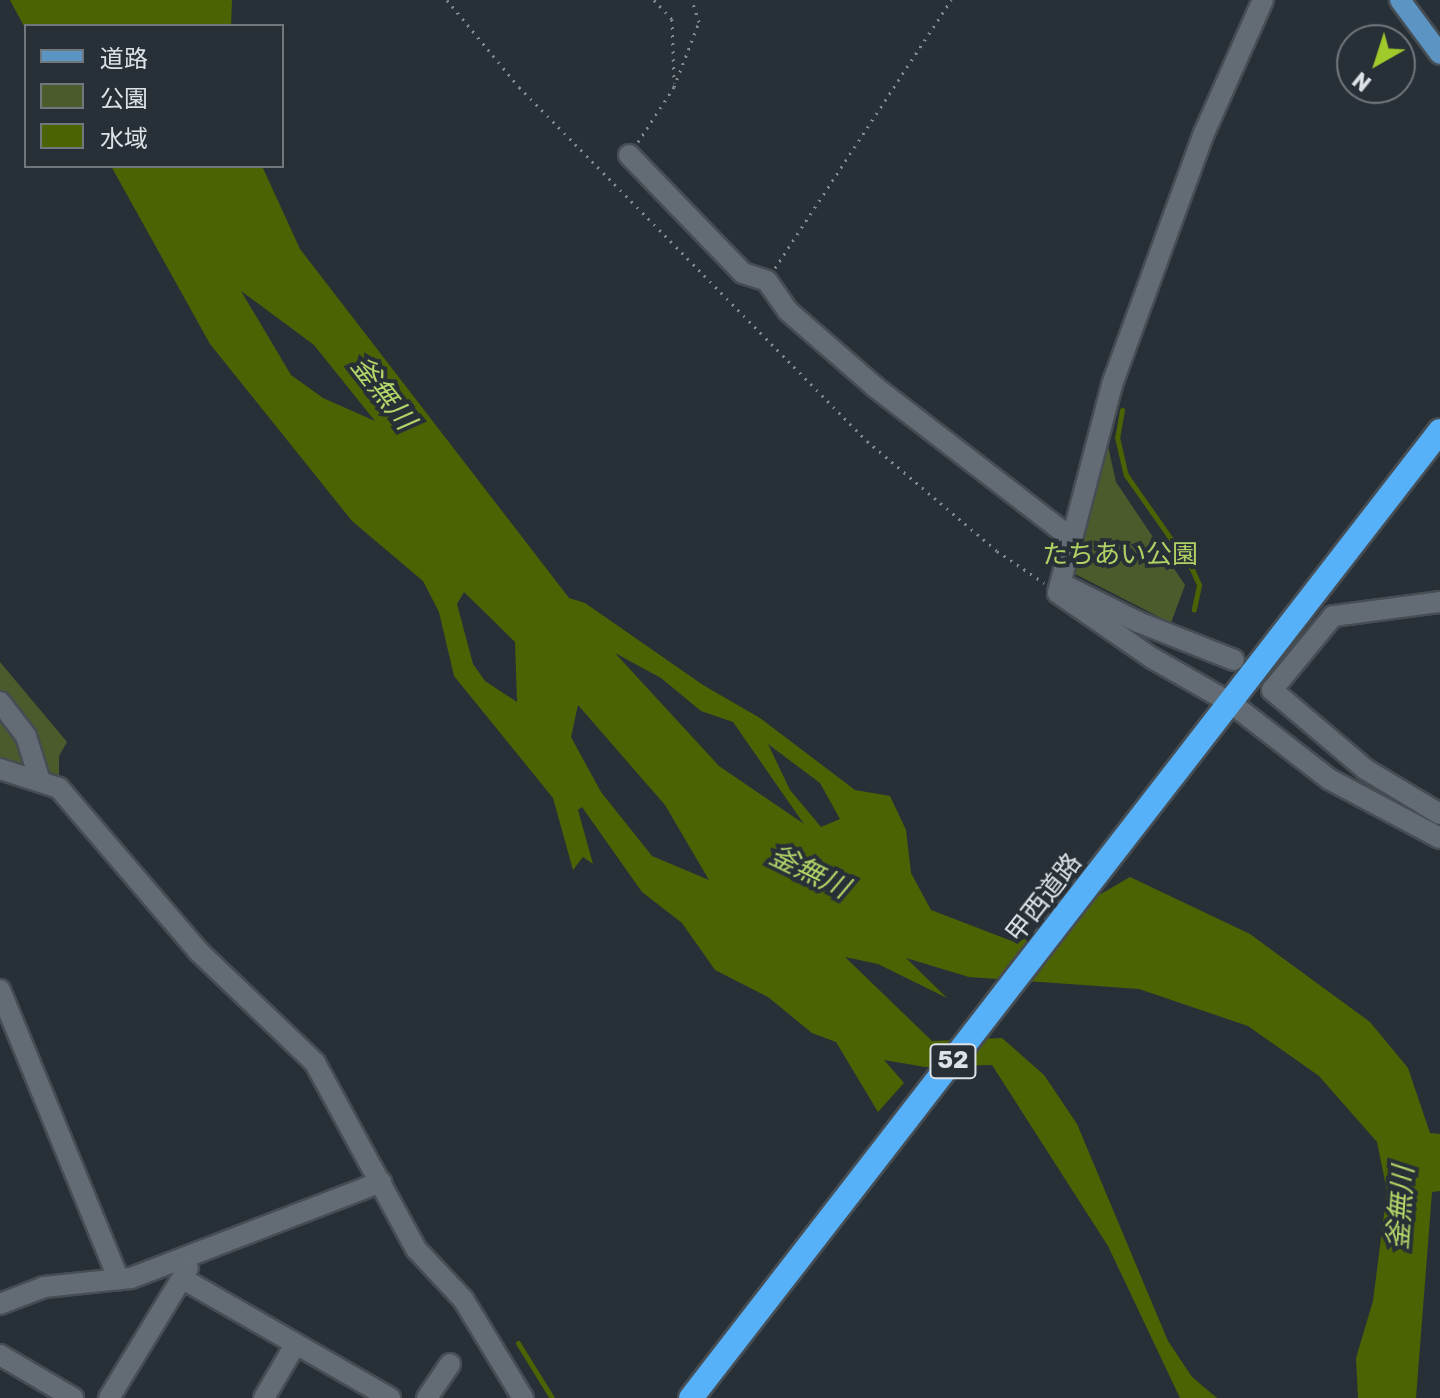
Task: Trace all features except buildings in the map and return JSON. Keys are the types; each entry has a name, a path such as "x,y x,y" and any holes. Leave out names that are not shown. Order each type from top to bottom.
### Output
{"highway":[{"name":"甲西道路","path":"691,1398 1440,431"}],"main road":[{"path":"1400,0 1440,54"}],"street":[{"path":"1059,588 1112,385 1204,133 1263,0"},
{"path":"629,155 743,273 767,281 788,311 875,387 1070,537"},
{"path":"1059,588 1234,660"},
{"path":"1059,588 1152,658 1231,703 1329,779 1440,838"},
{"path":"1440,602 1333,616 1272,690 1365,769 1440,814"},
{"path":"0,702 26,736 40,781"},
{"path":"0,769 59,788 198,951 315,1063 416,1249 463,1299 523,1398"},
{"path":"0,990 119,1280"},
{"path":"0,1304 44,1287 119,1280 381,1182"},
{"path":"109,1398 186,1273 295,1345 390,1398"},
{"path":"264,1398 295,1345"},
{"path":"0,1355 73,1398"},
{"path":"427,1398 450,1364"}],"path":[{"path":"447,0 519,87 867,441 997,551 1059,588"},
{"path":"654,0 672,19 674,87"},
{"path":"629,155 674,87 699,22 692,0"},
{"path":"767,281 951,0"}],"green space":[{"name":"たちあい公園","path":"1108,446 1116,482 1185,585 1171,623 1075,574"},
{"path":"0,662 67,742 59,756 59,788 36,769 0,759"}],"water":[{"path":"10,0 232,0 231,24 24,26"},
{"name":"釜無川","path":"112,168 263,168 300,249 569,598 585,603 703,685 760,718 855,790 890,796 906,830 911,873 931,910 1017,943 1130,877 1250,934 1370,1022 1408,1068 1430,1133 1440,1134 1440,1191 1432,1192 1416,1398 1358,1398 1356,1358 1373,1301 1387,1191 1377,1142 1319,1076 1248,1026 1139,989 969,977 906,958 947,998 878,964 845,957 932,1041 1002,1038 1044,1075 1077,1124 1168,1341 1192,1377 1217,1398 1180,1398 1108,1246 992,1065 925,1067 884,1060 904,1083 878,1112 836,1042 812,1033 768,997 715,970 682,923 642,892 582,807 578,810 593,864 583,857 573,870 553,798 454,676 439,612 423,581 352,521 210,344","holes":["241,291 314,345 375,421 323,398 291,375","464,592 515,642 517,702 485,681 473,664 457,604","615,653 661,678 701,711 733,722 804,824 719,766","578,705 665,805 709,880 652,856 601,792 571,737","768,744 820,783 840,819 821,827 790,790"]}],"waterway":[{"path":"1122,410 1117,437 1126,475 1192,569 1199,585 1194,609"},
{"path":"518,1343 552,1398"}]}
